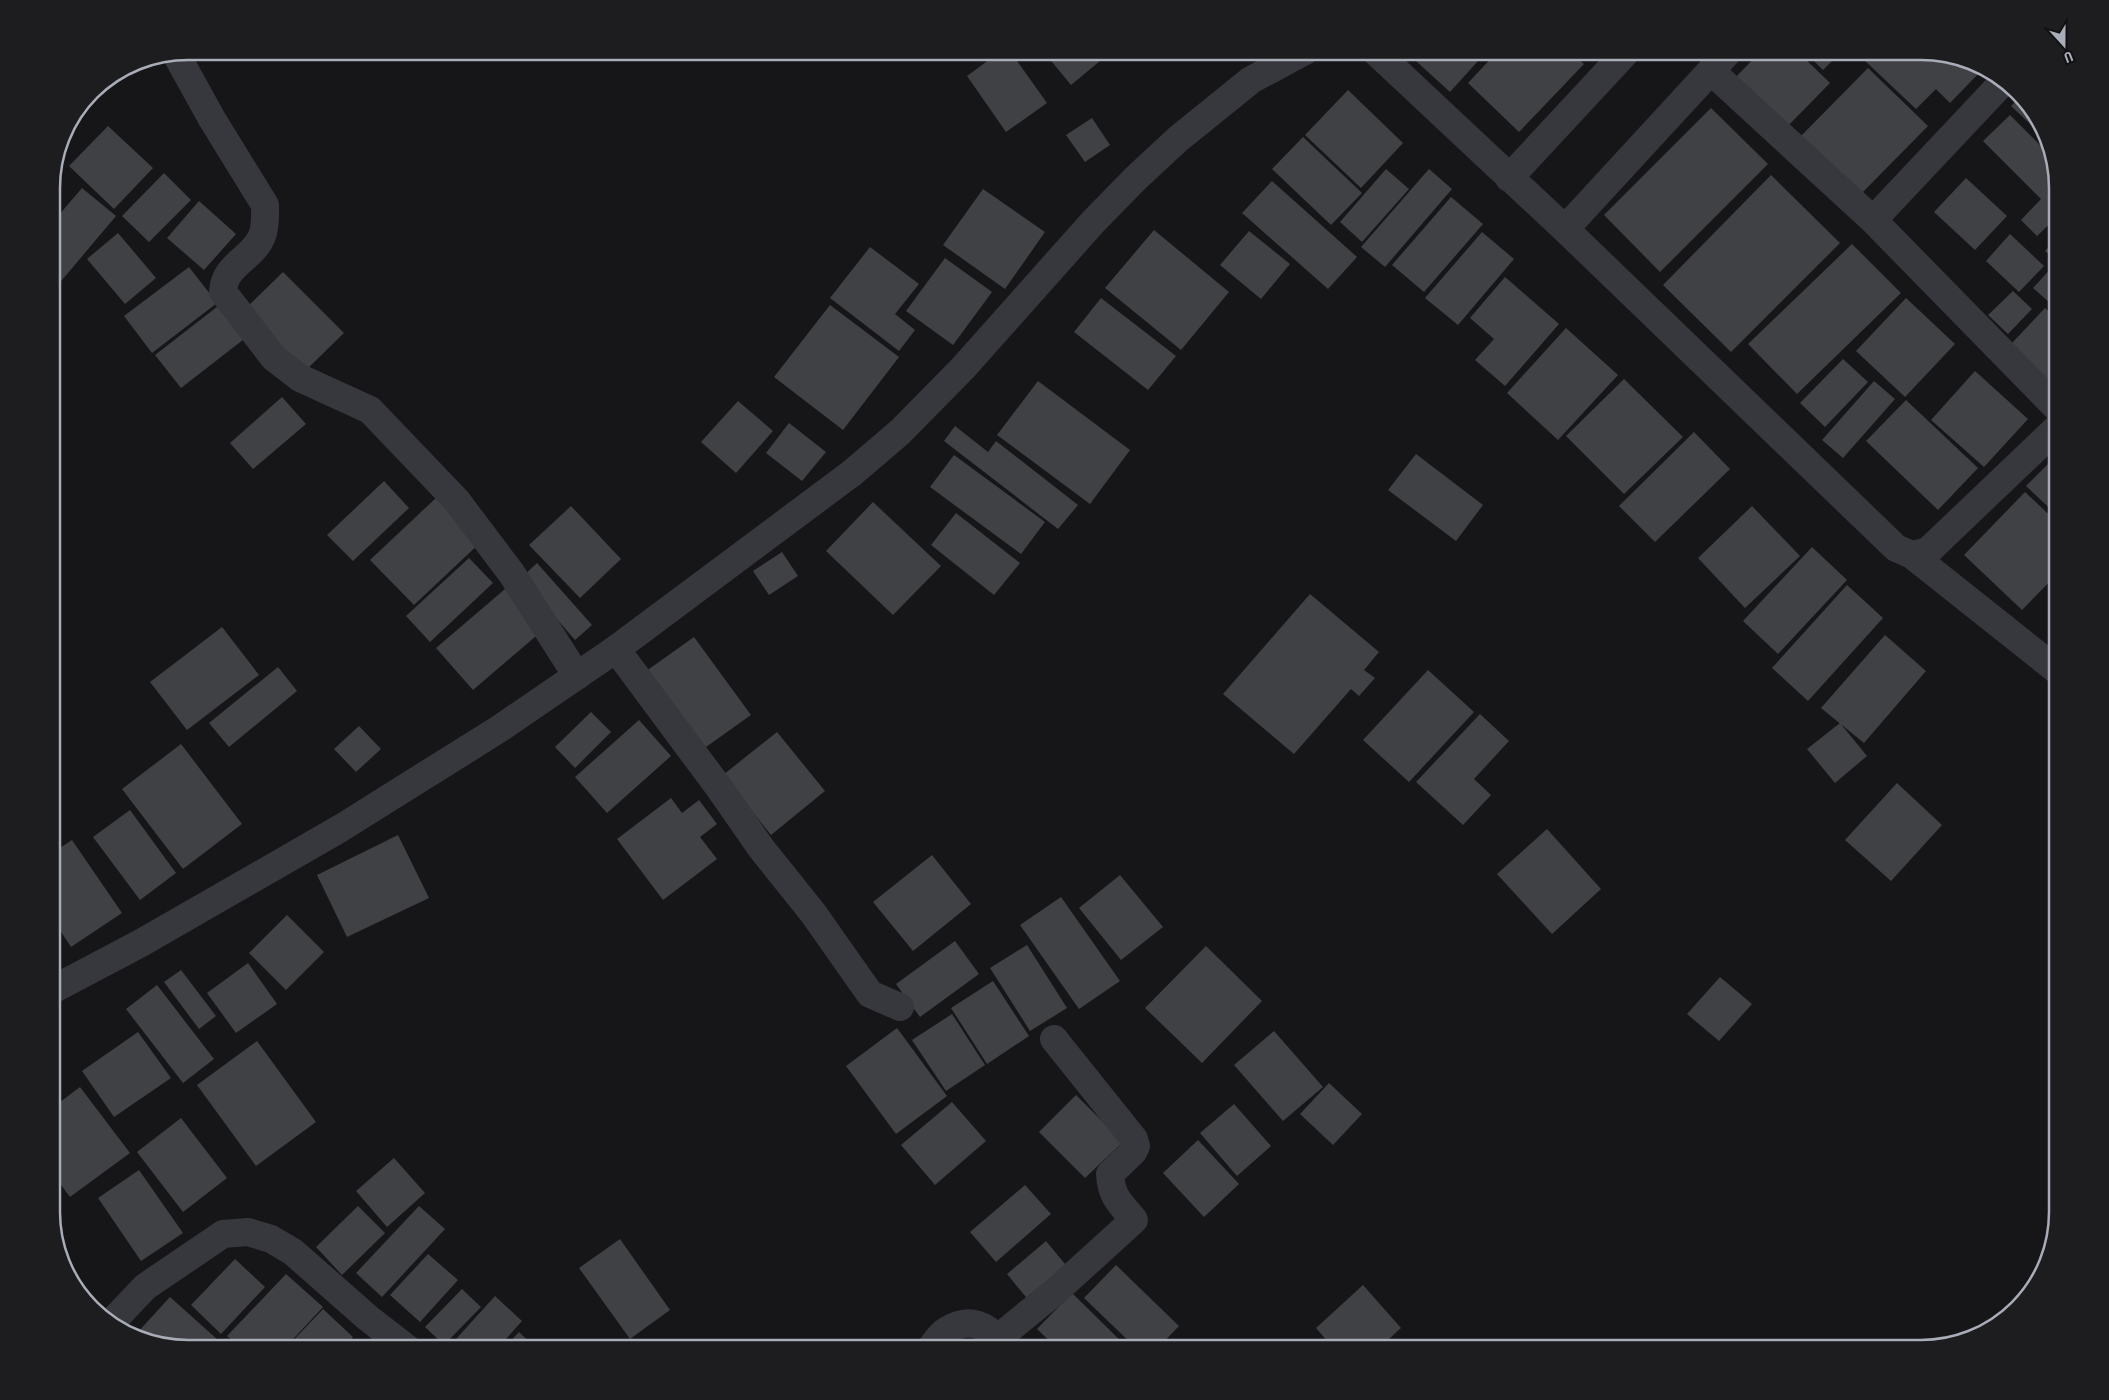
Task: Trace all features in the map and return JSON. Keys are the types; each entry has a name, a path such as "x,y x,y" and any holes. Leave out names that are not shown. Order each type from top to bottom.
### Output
{"street":[{"path":"179,60 212,119 265,205 262,237 252,250 227,274 223,281 223,292 274,358 300,378 370,410 457,501 512,574 577,676"},
{"path":"60,986 141,943 341,828 499,729 616,649 852,473 900,432 963,368 1093,222 1135,179 1178,139 1251,80 1288,60"},
{"path":"1384,60 1564,229 1896,548 1912,554 2049,664"},
{"path":"1509,178 1619,60"},
{"path":"1564,229 1721,60"},
{"path":"1711,71 1873,220 2049,400"},
{"path":"1873,220 1999,87"},
{"path":"1912,554 1928,551 2049,436"},
{"path":"616,649 720,789 760,848 813,913 870,994 900,1008"},
{"path":"1006,1340 1057,1290 1134,1220 1110,1188 1110,1174 1133,1152 1136,1146 1134,1139 1054,1039"},
{"path":"116,1318 145,1287 223,1234 248,1232 271,1239 294,1252 368,1318 396,1340"},
{"path":"938,1340 945,1331 962,1324 980,1324 999,1340"}],"building":[{"path":"989,60 1016,60 1047,103 1006,132 967,76"},
{"path":"1050,60 1101,60 1071,85"},
{"path":"1415,60 1479,60 1450,92"},
{"path":"1490,60 1580,60 1584,64 1519,132 1468,83"},
{"path":"1752,60 1806,60 1830,83 1782,132 1731,82"},
{"path":"1813,60 1833,60 1823,70"},
{"path":"1864,60 1929,60 1946,62 1979,73 1950,103 1936,89 1916,109"},
{"path":"1868,68 1928,126 1858,197 1798,139"},
{"path":"1348,90 1403,143 1361,188 1305,135"},
{"path":"2015,102 2034,127 2011,106"},
{"path":"1711,108 1768,164 1660,272 1604,215"},
{"path":"2010,115 2042,147 2048,171 2049,225 2037,236 2021,220 2041,199 1983,141"},
{"path":"1092,118 1110,145 1085,162 1066,135"},
{"path":"108,126 153,168 114,209 69,166"},
{"path":"1303,137 1362,193 1331,225 1272,169"},
{"path":"1386,169 1409,189 1362,242 1340,222"},
{"path":"1429,169 1452,189 1385,267 1361,247"},
{"path":"164,173 191,200 149,242 122,216"},
{"path":"1771,175 1840,243 1731,352 1663,285"},
{"path":"1966,178 2007,216 1975,250 1934,212"},
{"path":"1272,181 1357,257 1328,289 1242,213"},
{"path":"82,188 116,216 60,282 60,214"},
{"path":"983,189 1045,232 1005,289 943,245"},
{"path":"1451,197 1483,224 1424,292 1392,265"},
{"path":"199,201 236,234 204,270 167,238"},
{"path":"1154,230 1229,292 1181,350 1105,288"},
{"path":"1249,231 1290,264 1261,299 1220,265"},
{"path":"1482,232 1514,259 1458,325 1425,298"},
{"path":"118,233 156,278 125,304 87,259"},
{"path":"2010,234 2044,266 2019,292 1986,261"},
{"path":"1852,244 1901,293 1797,394 1748,344"},
{"path":"2049,246 2049,254 2045,251"},
{"path":"870,247 919,284 895,314 915,330 899,351 830,298"},
{"path":"945,258 992,292 953,345 906,311"},
{"path":"189,267 217,303 152,353 124,316"},
{"path":"2049,271 2049,302 2033,288"},
{"path":"283,272 344,333 304,372 244,310"},
{"path":"1505,277 1559,324 1505,386 1475,360 1494,339 1470,318"},
{"path":"2013,291 2032,309 2008,334 1988,315"},
{"path":"1101,298 1176,356 1148,390 1074,332"},
{"path":"1906,298 1955,344 1905,397 1856,351"},
{"path":"222,303 248,336 181,388 155,355"},
{"path":"830,305 899,357 843,430 774,377"},
{"path":"2045,308 2049,312 2049,380 2011,344"},
{"path":"1566,328 1618,375 1558,440 1507,393"},
{"path":"1843,359 1868,382 1825,427 1800,403"},
{"path":"1975,371 2028,419 1984,467 1931,420"},
{"path":"1624,379 1683,437 1624,494 1566,436"},
{"path":"1038,381 1130,450 1090,504 997,435"},
{"path":"1874,381 1895,399 1843,458 1822,440"},
{"path":"282,397 306,424 253,469 230,443"},
{"path":"1906,400 1978,468 1938,510 1866,441"},
{"path":"738,401 773,431 736,473 701,442"},
{"path":"789,423 826,452 802,481 766,453"},
{"path":"955,426 988,452 996,441 1078,505 1058,529 944,441"},
{"path":"1694,432 1730,469 1655,542 1619,506"},
{"path":"1416,454 1483,505 1456,541 1388,490"},
{"path":"954,455 1045,522 1021,554 930,487"},
{"path":"2049,463 2049,508 2026,486"},
{"path":"384,481 409,508 353,561 327,535"},
{"path":"2025,492 2049,515 2049,582 2022,610 1964,555"},
{"path":"438,496 482,541 414,605 370,560"},
{"path":"873,502 941,566 893,615 826,551"},
{"path":"571,506 621,559 580,598 529,545"},
{"path":"1752,506 1800,556 1745,608 1698,558"},
{"path":"956,513 1020,563 994,595 931,545"},
{"path":"1812,547 1847,580 1778,654 1743,621"},
{"path":"782,552 798,576 769,595 753,571"},
{"path":"469,558 493,583 430,642 406,616"},
{"path":"537,563 592,625 575,640 521,578"},
{"path":"1847,585 1883,618 1808,701 1772,668"},
{"path":"505,589 542,631 473,690 436,648"},
{"path":"1310,594 1379,652 1364,670 1375,678 1359,696 1351,689 1294,754 1223,694"},
{"path":"222,627 259,675 187,730 150,682"},
{"path":"1885,635 1926,671 1864,743 1821,708"},
{"path":"694,637 751,715 699,752 642,674"},
{"path":"278,667 297,691 229,747 209,723"},
{"path":"1428,670 1474,712 1409,782 1363,740"},
{"path":"591,712 611,732 575,768 555,747"},
{"path":"1480,714 1509,741 1474,779 1491,795 1463,825 1416,782"},
{"path":"639,720 671,756 607,813 575,777"},
{"path":"1840,723 1867,756 1835,783 1807,749"},
{"path":"359,726 381,749 356,772 334,749"},
{"path":"777,732 825,791 771,835 723,775"},
{"path":"181,744 242,824 183,869 122,789"},
{"path":"1897,783 1942,825 1891,881 1845,840"},
{"path":"671,798 682,813 699,800 717,824 700,837 717,859 663,900 617,839"},
{"path":"130,810 176,873 140,900 93,837"},
{"path":"1547,829 1601,889 1552,934 1497,874"},
{"path":"398,835 429,898 347,937 317,875"},
{"path":"72,840 122,913 71,947 60,930 60,848"},
{"path":"932,855 971,904 913,951 873,902"},
{"path":"1120,875 1163,927 1121,960 1079,908"},
{"path":"1061,897 1120,981 1079,1009 1020,925"},
{"path":"287,915 324,952 286,990 249,953"},
{"path":"955,941 979,974 920,1017 896,984"},
{"path":"1027,945 1067,1008 1030,1031 990,968"},
{"path":"1206,946 1262,1001 1202,1063 1145,1008"},
{"path":"248,963 277,1004 236,1033 207,993"},
{"path":"181,970 216,1016 199,1029 164,982"},
{"path":"1720,977 1752,1004 1719,1041 1687,1014"},
{"path":"993,981 1029,1036 987,1064 951,1008"},
{"path":"157,985 214,1059 183,1083 126,1009"},
{"path":"952,1014 985,1065 946,1091 912,1040"},
{"path":"897,1028 947,1096 896,1134 846,1066"},
{"path":"1274,1031 1323,1087 1283,1121 1234,1065"},
{"path":"138,1032 171,1078 114,1117 82,1071"},
{"path":"257,1041 316,1122 256,1166 197,1085"},
{"path":"1329,1083 1362,1114 1333,1145 1300,1114"},
{"path":"80,1087 130,1153 70,1197 60,1184 60,1102"},
{"path":"1076,1095 1123,1142 1085,1178 1039,1132"},
{"path":"952,1102 986,1141 935,1185 901,1145"},
{"path":"1234,1104 1271,1146 1237,1176 1200,1133"},
{"path":"181,1118 227,1178 183,1212 137,1152"},
{"path":"1198,1140 1239,1184 1204,1217 1163,1173"},
{"path":"394,1158 425,1193 387,1227 356,1191"},
{"path":"139,1170 183,1233 141,1261 98,1198"},
{"path":"1025,1185 1051,1214 996,1262 970,1232"},
{"path":"358,1206 385,1233 342,1275 316,1247"},
{"path":"419,1206 445,1229 382,1297 356,1273"},
{"path":"620,1239 670,1310 630,1339 579,1268"},
{"path":"1046,1241 1070,1270 1030,1302 1007,1274"},
{"path":"428,1254 458,1280 420,1322 390,1295"},
{"path":"235,1259 265,1287 221,1334 191,1305"},
{"path":"1116,1265 1179,1326 1166,1340 1128,1340 1084,1298"},
{"path":"286,1274 323,1307 292,1340 231,1340 227,1336"},
{"path":"1363,1285 1401,1328 1388,1340 1326,1340 1316,1328"},
{"path":"462,1289 481,1307 449,1340 439,1340 425,1327"},
{"path":"1072,1293 1120,1340 1049,1340 1037,1329"},
{"path":"495,1296 522,1321 505,1340 455,1340"},
{"path":"170,1297 218,1340 171,1339 140,1330"},
{"path":"323,1309 353,1337 350,1340 294,1340"},
{"path":"519,1332 527,1340 511,1340"}]}
